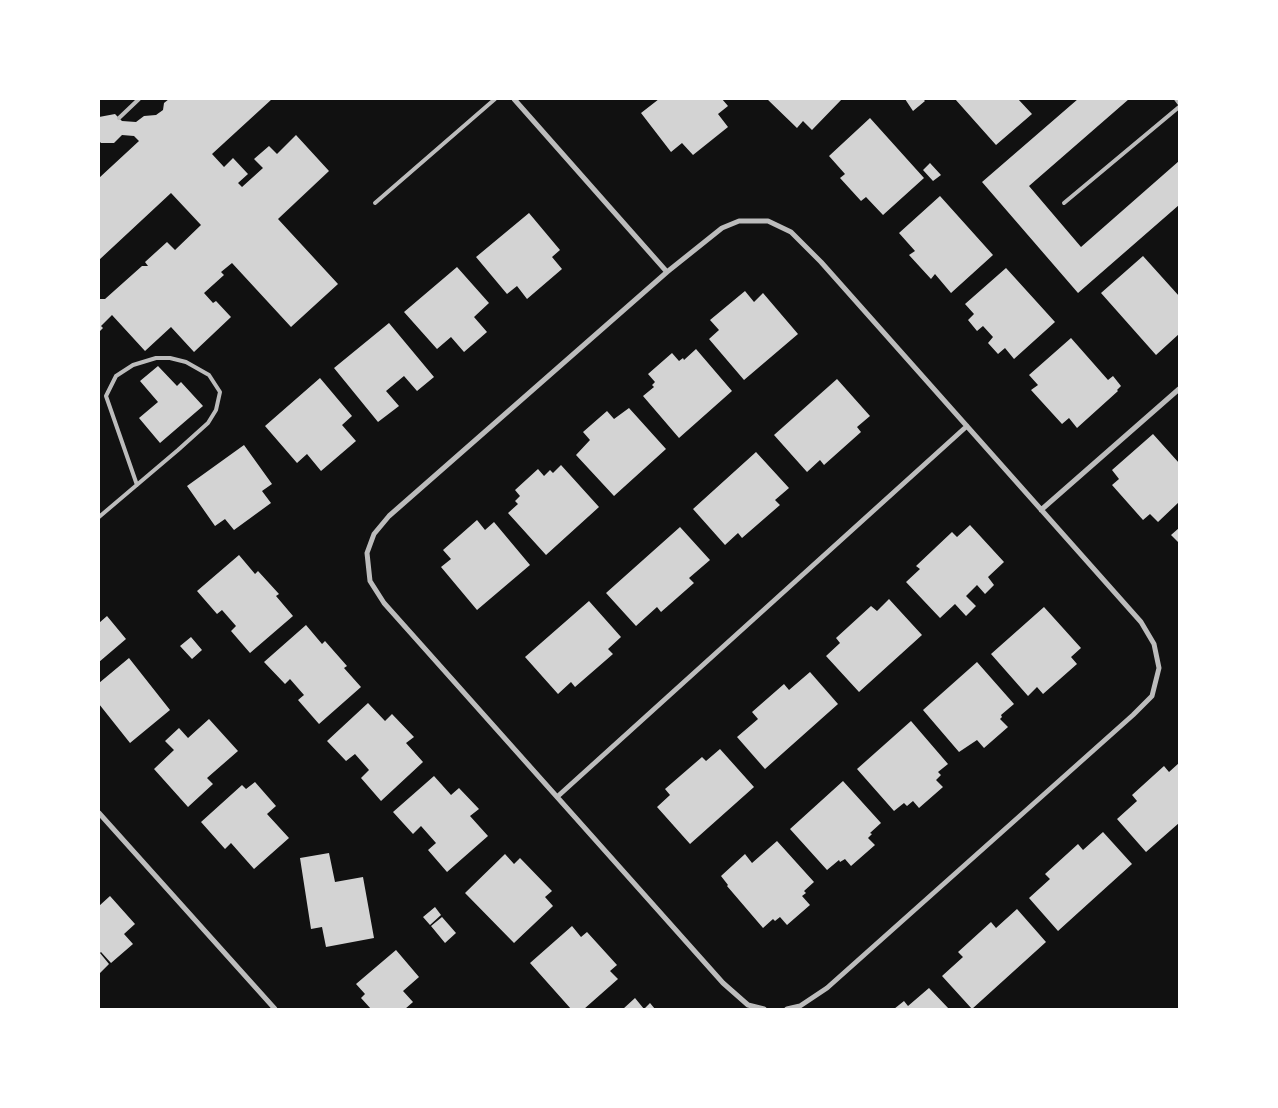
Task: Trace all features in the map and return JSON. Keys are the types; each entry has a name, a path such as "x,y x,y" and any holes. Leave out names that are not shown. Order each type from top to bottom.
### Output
{"street":[{"path":"514,99 667,272"},
{"path":"764,1009 748,1005 723,983 384,603 370,581 367,554 374,534 389,516 667,272 722,228 739,221 768,221 791,232 821,262 1141,622 1154,644 1159,668 1152,696 1133,715 827,988 800,1006 787,1009"},
{"path":"1041,510 1179,389"},
{"path":"557,797 967,426"},
{"path":"99,813 101,820 275,1009"}],"lane":[{"path":"119,118 140,99"},
{"path":"375,203 495,99"},
{"path":"1176,99 1179,103"},
{"path":"1064,203 1179,107"},
{"path":"99,517 137,485 208,423 216,410 220,392 209,375 186,362 170,358 156,358 133,365 116,376 106,396 137,485"}],"building":[{"path":"169,99 272,99 212,154 224,167 233,158 248,174 238,183 242,187 263,168 254,159 269,146 277,154 296,135 329,171 278,219 338,284 291,327 232,263 221,272 224,275 204,293 213,303 216,301 231,317 194,352 171,327 145,351 112,315 101,326 103,328 99,332 99,299 105,299 142,266 148,266 145,262 167,242 175,250 201,225 171,193 99,260 99,178 139,141 134,136 122,135 114,143 101,143 99,141 99,117 115,114 122,121 136,122 144,116 156,115 163,110 164,103"},
{"path":"659,99 722,99 728,106 718,114 728,127 693,155 682,143 671,152 641,113"},
{"path":"767,99 842,99 812,130 803,121 797,128"},
{"path":"905,99 923,99 925,101 913,111"},
{"path":"955,99 1018,99 1032,114 996,145"},
{"path":"1078,99 1129,99 1029,186 1081,247 1179,161 1179,205 1078,293 982,182"},
{"path":"870,118 924,178 883,215 866,197 861,201 840,178 845,174 829,156"},
{"path":"930,163 941,175 933,181 923,170"},
{"path":"940,196 993,255 951,293 935,274 931,279 909,255 915,251 899,233"},
{"path":"529,213 560,250 552,257 562,269 527,299 517,286 507,294 476,257"},
{"path":"1143,256 1179,296 1179,334 1156,355 1101,293"},
{"path":"457,267 489,303 474,317 487,332 464,352 451,337 437,349 404,312"},
{"path":"1006,268 1055,322 1014,359 1005,348 998,354 988,343 993,337 983,326 977,331 968,320 974,314 965,304"},
{"path":"745,291 754,302 763,293 798,334 744,380 709,339 719,330 710,320"},
{"path":"389,323 434,377 417,391 404,376 386,391 399,406 378,422 334,368"},
{"path":"1071,338 1108,380 1113,376 1121,386 1118,391 1077,428 1069,418 1062,424 1031,390 1038,385 1029,375"},
{"path":"696,349 732,391 679,438 643,396 654,387 652,385 655,382 648,374 672,353 679,361 683,358 684,360"},
{"path":"158,366 177,386 181,382 203,406 160,443 139,418 158,402 140,381"},
{"path":"320,378 352,416 342,425 356,441 321,471 307,454 297,463 265,426"},
{"path":"837,379 870,416 857,427 861,432 824,465 820,460 807,472 774,435"},
{"path":"629,408 666,449 614,496 576,455 590,440 583,432 607,411 614,419"},
{"path":"1153,434 1179,463 1179,502 1158,522 1150,514 1143,520 1112,485 1119,479 1112,470"},
{"path":"244,445 272,484 262,491 271,503 234,530 225,519 215,526 187,486"},
{"path":"756,452 789,488 775,500 780,505 742,538 738,533 725,545 693,509"},
{"path":"561,465 599,507 546,555 508,513 518,504 515,501 520,496 515,490 538,469 544,476 550,470 553,473"},
{"path":"477,520 485,530 494,522 530,565 477,610 441,567 451,559 443,550"},
{"path":"970,525 1004,562 988,577 994,585 985,594 977,585 966,596 976,606 966,616 955,604 940,618 906,582 920,569 916,566 952,532 957,537"},
{"path":"680,527 710,560 689,578 694,583 661,612 657,607 636,626 606,593"},
{"path":"1179,528 1179,543 1171,535"},
{"path":"239,555 255,574 258,571 279,594 276,596 293,616 250,653 231,631 236,626 222,610 217,614 197,591"},
{"path":"889,599 922,635 859,692 826,656 840,643 836,638 871,606 877,611"},
{"path":"589,601 621,637 608,649 613,654 575,687 571,682 558,694 525,657"},
{"path":"1044,607 1081,648 1071,657 1077,664 1043,694 1037,687 1028,696 991,654"},
{"path":"107,616 126,639 99,662 99,623"},
{"path":"306,625 322,644 325,641 347,666 344,668 361,687 319,724 298,700 304,695 290,679 285,684 264,662"},
{"path":"191,637 202,650 192,659 180,646"},
{"path":"129,658 170,710 130,743 99,704 99,683"},
{"path":"977,662 1014,704 1001,715 1000,719 1008,727 984,748 977,740 959,752 923,710"},
{"path":"810,672 838,704 765,769 737,737 758,719 752,712 784,684 789,690"},
{"path":"368,703 385,721 392,714 414,737 406,743 423,762 381,801 361,778 369,770 355,754 346,761 327,741"},
{"path":"209,719 238,751 207,778 213,784 188,807 154,769 174,750 165,741 179,728 188,738"},
{"path":"911,721 948,764 938,772 941,775 936,780 943,787 919,808 913,801 907,806 904,803 894,811 857,769"},
{"path":"720,749 754,787 690,844 657,807 670,795 665,789 702,757 706,761"},
{"path":"1179,763 1179,823 1146,852 1117,819 1137,801 1132,795 1164,766 1169,772"},
{"path":"434,776 451,795 459,788 479,809 470,816 488,836 447,872 428,850 436,843 421,826 413,834 393,812"},
{"path":"843,781 881,823 870,833 872,834 868,838 875,845 851,866 845,859 840,862 839,860 827,870 790,829"},
{"path":"255,782 276,806 267,814 289,838 254,869 231,843 225,849 201,822 242,785 246,789"},
{"path":"1103,832 1132,864 1058,931 1029,898 1050,879 1045,874 1078,844 1083,850"},
{"path":"777,841 814,882 804,891 806,893 802,896 810,905 787,925 780,917 775,921 773,919 763,928 727,886 721,876 745,854 752,863"},
{"path":"329,853 335,882 363,877 374,938 326,947 322,927 311,929 300,858"},
{"path":"505,854 514,864 520,858 552,891 545,897 553,906 514,943 465,893"},
{"path":"110,896 135,924 124,934 133,944 111,963 101,952 109,964 99,974 99,906"},
{"path":"435,907 441,915 430,925 423,917"},
{"path":"1017,909 1046,942 972,1009 942,976 963,957 958,952 991,922 996,928"},
{"path":"442,917 456,933 445,943 431,926"},
{"path":"572,926 581,937 587,932 617,965 610,971 618,979 584,1009 571,1009 530,963"},
{"path":"396,950 419,977 403,991 413,1002 405,1009 371,1009 361,998 365,994 356,984"},
{"path":"929,988 949,1009 894,1009 904,1001 908,1006"},
{"path":"635,998 644,1009 623,1009"},
{"path":"650,1003 655,1009 644,1009"}]}
